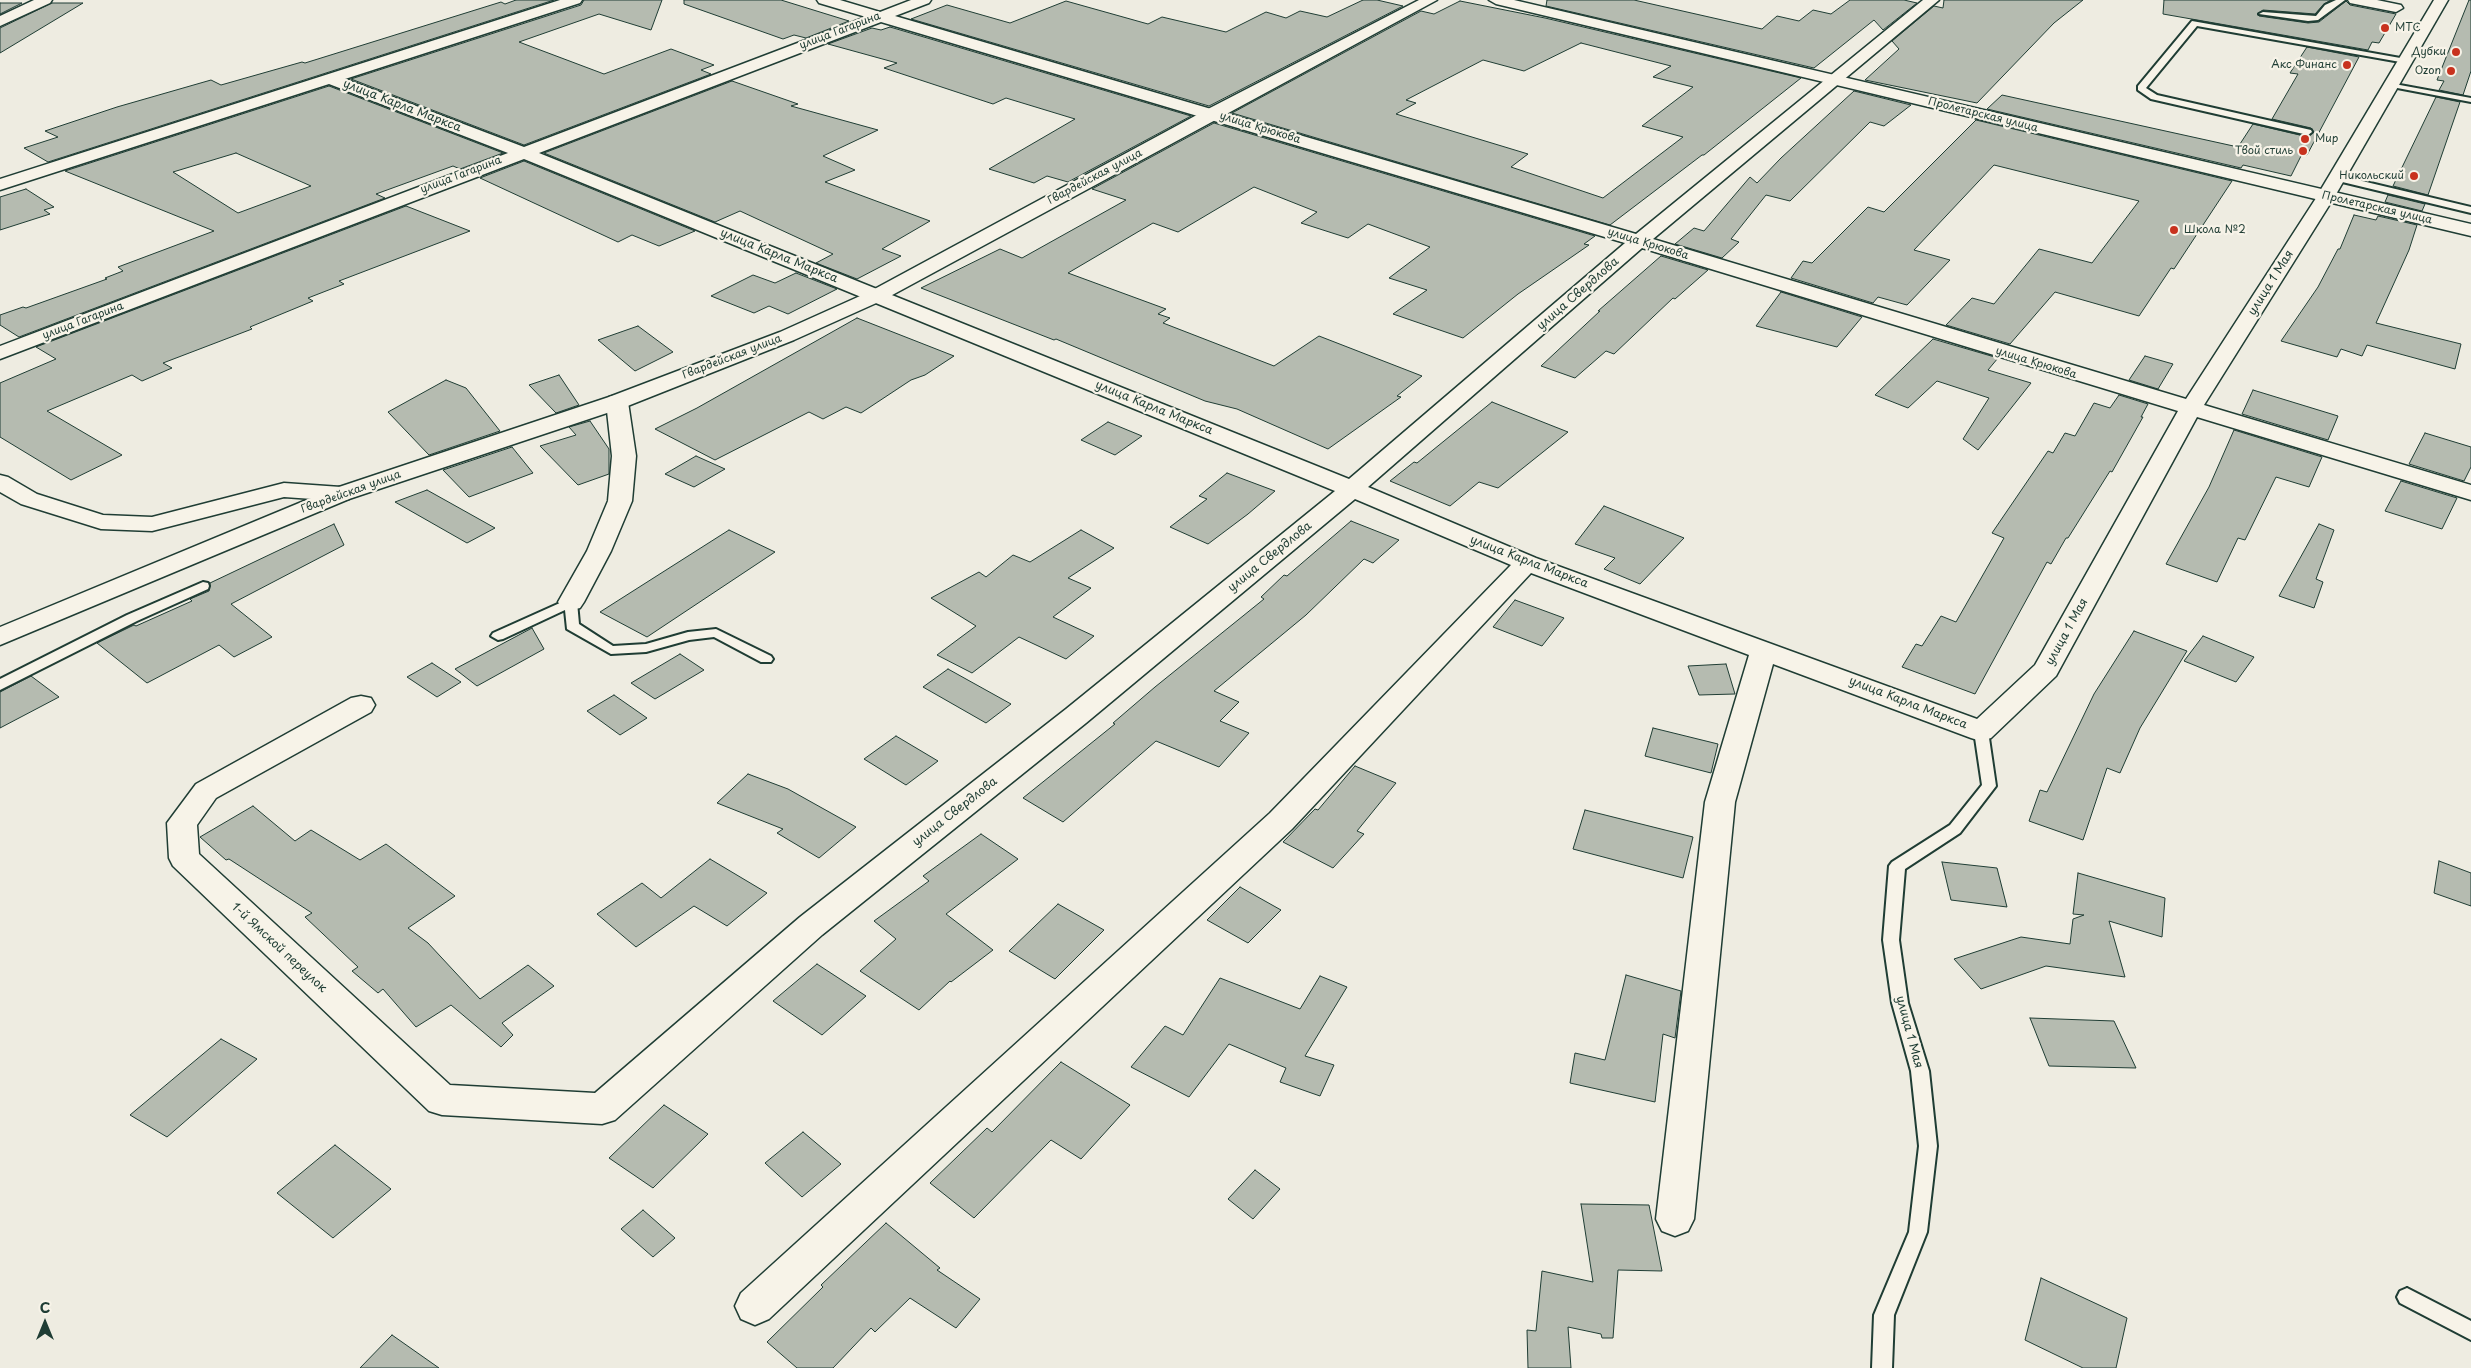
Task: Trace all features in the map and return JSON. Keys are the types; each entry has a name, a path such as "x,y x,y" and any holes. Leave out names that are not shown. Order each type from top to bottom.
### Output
{"street":[{"path":"0,22 45,0"},
{"path":"0,185 575,0"},
{"name":"улица Крюкова","path":"824,0 1212,114 2190,410 2471,493"},
{"name":"улица Гагарина","path":"0,353 924,0"},
{"name":"Гвардейская улица","path":"0,637 340,494 617,402 787,336 876,296 1212,114 1430,0"},
{"name":"Пролетарская улица","path":"1496,0 1833,80 2332,187 2471,230"},
{"name":"улица Свердлова","path":"602,1108 811,926 1076,716 1352,489 1639,242 1932,0"},
{"path":"2355,0 2396,8"},
{"name":"улица 1 Мая","path":"1981,731 2046,670 2190,410 2332,187 2441,0"},
{"name":"улица Карла Маркса","path":"329,78 522,152 1352,489 1527,563 1764,649 1981,731"},
{"path":"571,602 599,551 620,501 624,456 617,402"},
{"path":"0,482 29,499 101,522 152,524 284,490 340,494"},
{"path":"755,1306 1281,821 1527,563"},
{"path":"1675,1219 1720,802 1764,649"},
{"name":"1-й Ямской переулок","path":"362,705 206,792 182,823 184,858 442,1100 602,1108"}],"lane":[{"path":"2262,14 2308,20 2318,18 2328,7 2341,0"},
{"path":"2308,132 2154,97 2141,88 2194,23 2406,61"},
{"path":"2392,85 2471,100"},
{"path":"2332,187 2471,210"},
{"path":"0,685 132,618 203,586"},
{"path":"498,636 571,602 572,626 611,650 646,648 688,636 716,633 766,659"},
{"name":"улица 1 Мая","path":"1882,1368 1884,1314 1918,1232 1928,1146 1920,1071 1900,1003 1891,940 1897,866 1955,829 1989,786 1981,731"},
{"path":"2407,1297 2471,1331"}],"building":[{"path":"516,0 554,0 48,162 24,148 58,137 45,131 117,107 211,80 221,85 302,62 305,63 501,2 505,4"},
{"path":"584,0 662,0 651,30 599,14 519,42 604,74 671,49 714,65 701,70 711,74 524,145 351,79 581,5"},
{"path":"684,0 781,0 849,21 806,38 794,35 783,39 684,4"},
{"path":"1363,0 1377,0 1403,6 1209,106 911,19 947,5 1010,23 1066,1 1148,24 1162,17 1226,32 1266,12 1286,18 1300,11 1327,17"},
{"path":"1547,0 1634,0 1762,29 1777,16 1799,21 1813,10 1831,14 1850,0 1904,0 1917,3 1883,30 1874,20 1814,68 1546,6"},
{"path":"1944,0 2083,0 2054,23 1977,103 1865,80 1899,49 1892,41 1934,6 1943,8"},
{"path":"2164,0 2331,0 2324,4 2315,14 2263,10 2257,14 2259,16 2308,23 2319,22 2346,1 2350,5 2396,14 2379,43 2372,42 2368,50 2163,14"},
{"path":"2469,0 2471,0 2471,71 2463,95 2439,90 2444,81 2437,80"},
{"path":"1460,1 1545,18 1801,78 1704,155 1610,225 1232,113 1421,11 1434,14","holes":["1581,43 1671,66 1653,77 1693,87 1642,126 1683,137 1603,198 1511,167 1528,154 1396,114 1416,103 1406,100 1483,60 1524,71"]},
{"path":"0,3 22,3 0,14"},
{"path":"52,3 83,3 0,53 0,28"},
{"path":"890,27 1191,116 1068,182 1047,176 1034,183 989,169 1075,119 1006,98 993,104 884,68 897,63 828,44 872,28 881,30"},
{"path":"2307,47 2359,57 2307,155 2302,154 2291,176 2243,165 2241,168 1987,109 2002,95 2238,147 2253,124 2308,137 2314,132 2311,128 2272,119 2298,74 2290,73"},
{"path":"732,81 798,104 791,106 878,130 823,156 855,170 825,182 930,221 882,249 901,256 857,279 816,263 833,254 740,211 715,222 544,153"},
{"path":"329,86 503,153 460,169 453,166 376,194 385,198 19,337 0,325 0,315 23,307 26,308 107,279 105,278 123,271 118,267 214,231 65,171","holes":["236,153 311,186 238,213 173,172"]},
{"path":"1854,91 1911,105 1884,126 1870,122 1790,201 1766,195 1731,239 1739,242 1722,258 1675,244 1694,228 1704,231 1750,177 1757,183 1781,158"},
{"path":"2436,97 2460,102 2428,195 2393,186"},
{"path":"1976,120 2232,181 2174,269 2171,268 2139,316 2055,292 2010,344 1946,325 1972,298 1994,304 2039,249 2092,263 2139,201 1994,165 1914,250 1950,260 1907,305 1878,297 1873,303 1791,278 1803,261 1812,263 1868,207 1884,212"},
{"path":"1214,123 1595,236 1584,244 1589,245 1518,294 1463,338 1393,314 1427,290 1389,278 1430,247 1368,224 1348,238 1301,223 1317,212 1254,187 1178,232 1153,223 1068,273 1166,309 1158,314 1170,318 1163,323 1274,366 1319,336 1422,376 1397,396 1401,397 1328,449 1237,409 1205,401 1056,339 1054,340 921,288 1000,249 1022,258 1126,200 1092,189"},
{"path":"524,161 695,231 659,246 632,235 618,242 480,178"},
{"path":"26,189 54,207 44,210 50,214 0,230 0,197"},
{"path":"2388,195 2425,204 2422,211 2385,202"},
{"path":"406,206 470,231 339,281 344,284 308,298 313,301 250,327 252,329 163,363 172,368 142,381 132,375 47,411 122,455 71,480 0,437 0,383 56,359 36,347"},
{"path":"2354,215 2376,220 2378,216 2417,225 2409,250 2376,323 2461,344 2455,369 2367,345 2362,356 2341,349 2337,357 2281,341 2318,287 2338,249 2340,249"},
{"path":"1661,256 1708,270 1675,299 1673,298 1614,354 1606,351 1575,378 1541,366 1600,311 1598,311"},
{"path":"796,273 837,289 788,314 769,306 754,313 711,296 753,275 775,283"},
{"path":"1781,292 1862,317 1837,347 1756,326"},
{"path":"857,318 954,356 925,375 911,380 861,413 846,407 823,419 809,412 715,460 655,429 697,408"},
{"path":"638,326 673,352 635,371 598,340"},
{"path":"1933,339 1998,358 1988,370 2031,383 1978,450 1963,439 1989,398 1937,381 1908,408 1875,395"},
{"path":"2145,356 2173,364 2158,389 2129,380"},
{"path":"559,375 579,405 556,413 529,385"},
{"path":"446,380 466,388 500,431 429,455 388,412"},
{"path":"2253,390 2338,416 2328,440 2242,414"},
{"path":"2119,395 2148,404 2141,417 2143,417 2112,472 2110,471 2051,564 2047,562 1975,694 1902,667 1916,644 1922,646 1941,616 1956,622 2004,538 1992,533 2048,451 2053,453 2065,433 2075,436 2094,403 2110,408"},
{"path":"1492,402 1568,432 1498,488 1479,482 1450,506 1390,481 1414,462 1417,463"},
{"path":"590,421 609,449 609,474 578,485 540,446 576,435 569,427"},
{"path":"1108,422 1142,436 1115,455 1081,440"},
{"path":"2234,430 2322,457 2309,487 2276,477 2245,540 2238,538 2217,582 2166,564 2209,487"},
{"path":"2425,433 2471,447 2471,467 2464,481 2409,464"},
{"path":"512,447 533,473 469,497 443,470"},
{"path":"696,456 725,469 694,487 665,474"},
{"path":"1227,473 1275,491 1208,544 1170,527 1207,499 1199,496"},
{"path":"2401,481 2457,498 2442,529 2385,511"},
{"path":"427,490 495,528 467,543 395,502"},
{"path":"1604,506 1684,538 1640,584 1604,569 1615,558 1575,544"},
{"path":"1351,521 1399,540 1373,563 1364,559 1306,615 1214,691 1239,702 1220,721 1249,733 1219,767 1156,741 1063,822 1023,798 1115,724 1113,723 1155,687 1264,599 1261,597 1284,575 1287,576"},
{"path":"334,524 344,545 231,604 272,637 234,657 219,645 147,683 97,643 134,625 136,626 192,601 190,599 209,591 210,583"},
{"path":"2319,524 2334,530 2316,579 2323,582 2314,608 2279,596"},
{"path":"729,530 775,552 647,637 600,612"},
{"path":"1081,530 1114,548 1068,578 1091,588 1053,617 1094,636 1066,659 1019,637 972,673 937,655 976,626 931,598 979,572 986,577 1013,555 1030,562"},
{"path":"1515,600 1564,618 1542,646 1493,627"},
{"path":"532,628 544,649 477,686 455,669"},
{"path":"2134,631 2187,651 2140,728 2120,773 2107,768 2083,840 2029,821 2040,790 2047,792 2094,694"},
{"path":"2203,636 2254,657 2236,682 2184,661"},
{"path":"680,654 704,670 655,699 631,683"},
{"path":"432,663 461,682 437,697 407,677"},
{"path":"1726,664 1735,694 1699,695 1688,666"},
{"path":"948,669 1011,704 986,723 923,687"},
{"path":"31,676 59,697 0,728 0,692"},
{"path":"614,695 647,718 620,735 587,711"},
{"path":"1653,728 1718,744 1711,773 1645,756"},
{"path":"896,736 938,761 906,785 864,759"},
{"path":"1355,766 1396,783 1357,831 1364,834 1333,868 1283,842 1315,809 1318,810"},
{"path":"748,774 788,789 856,827 819,858 777,833 783,829 717,803"},
{"path":"253,806 295,841 311,830 360,860 386,844 455,896 408,928 428,943 480,999 528,965 554,986 502,1023 513,1035 501,1047 451,1005 416,1027 383,989 378,993 352,971 358,967 305,917 312,913 229,859 226,860 200,837"},
{"path":"1585,810 1693,837 1683,878 1573,849"},
{"path":"981,834 1018,859 946,914 993,950 950,981 919,1010 860,971 896,939 874,921 929,881 923,876"},
{"path":"710,859 767,893 727,926 694,906 636,947 597,914 642,883 661,898"},
{"path":"2439,861 2471,873 2471,906 2434,893"},
{"path":"1942,862 1997,868 2007,907 1951,900"},
{"path":"2078,873 2165,898 2162,937 2109,921 2125,977 2046,966 1981,989 1954,959 2021,937 2070,944 2073,919 2084,915 2073,914"},
{"path":"1240,887 1281,910 1248,943 1207,920"},
{"path":"1058,904 1104,930 1055,979 1009,951"},
{"path":"817,964 866,996 822,1035 773,1001"},
{"path":"1626,975 1681,991 1675,1038 1663,1034 1655,1102 1570,1083 1575,1053 1605,1060"},
{"path":"1320,976 1347,987 1305,1056 1334,1065 1320,1096 1280,1082 1286,1068 1229,1044 1189,1097 1131,1067 1165,1026 1183,1035 1220,978 1300,1009"},
{"path":"2030,1018 2114,1021 2136,1068 2049,1066"},
{"path":"221,1039 257,1059 167,1137 130,1115"},
{"path":"1061,1062 1130,1105 1081,1159 1051,1140 974,1218 930,1183 987,1128 992,1132"},
{"path":"664,1105 708,1134 653,1188 609,1158"},
{"path":"803,1132 841,1164 802,1197 765,1163"},
{"path":"335,1145 391,1189 333,1238 277,1193"},
{"path":"1255,1170 1280,1189 1253,1219 1228,1199"},
{"path":"1581,1204 1649,1205 1662,1271 1618,1270 1613,1338 1602,1338 1601,1334 1568,1327 1571,1368 1528,1368 1527,1330 1536,1331 1542,1271 1593,1282"},
{"path":"643,1210 675,1238 653,1257 621,1229"},
{"path":"886,1223 940,1268 937,1270 980,1299 956,1328 910,1298 875,1332 871,1328 833,1368 797,1368 767,1342 823,1287 821,1285"},
{"path":"2041,1278 2127,1318 2116,1368 2083,1368 2025,1340"},
{"path":"392,1335 439,1368 360,1368"}],"place":[{"name":"МТС","path":"2385,28"},
{"name":"Дубки","path":"2456,52"},
{"name":"Акс Финанс","path":"2347,65"},
{"name":"Ozon","path":"2451,71"},
{"name":"Мир","path":"2305,139"},
{"name":"Твой стиль","path":"2303,151"},
{"name":"Никольский","path":"2414,176"},
{"name":"Школа №2","path":"2174,230"}]}
